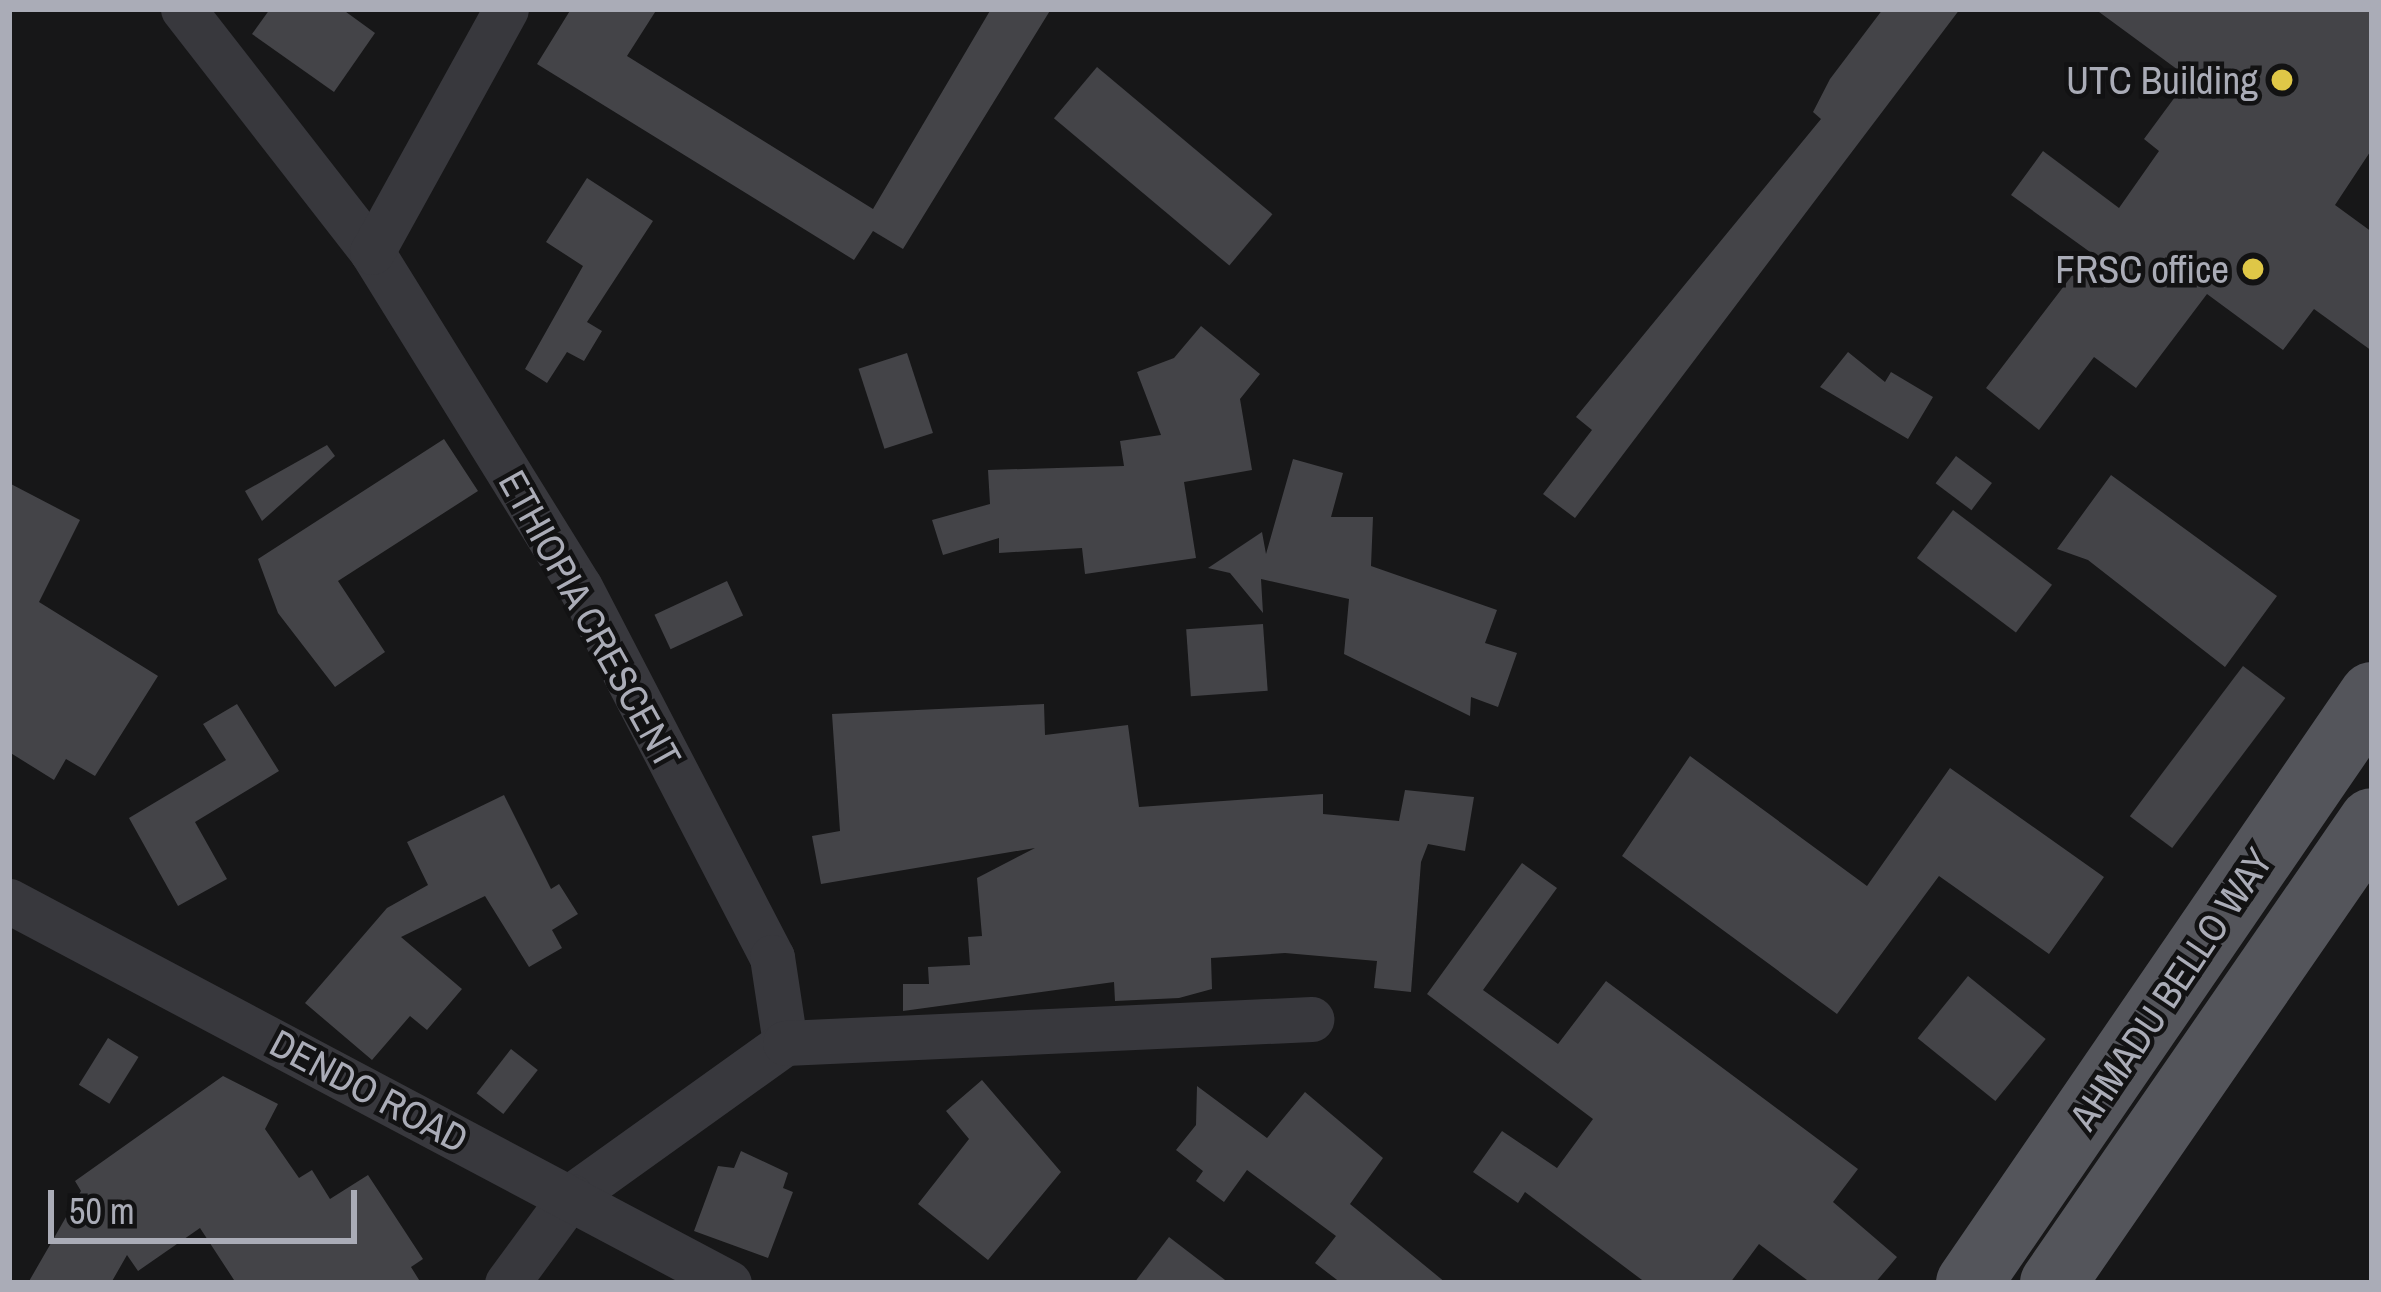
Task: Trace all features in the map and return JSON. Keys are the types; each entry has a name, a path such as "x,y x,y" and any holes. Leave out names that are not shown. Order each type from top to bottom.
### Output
{"main road":[{"name":"AHMADU BELLO WAY","path":"1969,1283 2372,695"},
{"name":"AHMADU BELLO WAY","path":"2053,1283 2372,821"}],"street":[{"name":"ETHIOPIA CRESCENT","path":"183,9 372,251 580,587 772,957 785,1042"},
{"path":"372,251 506,9"},
{"name":"DENDO ROAD","path":"9,901 729,1283"},
{"path":"507,1283 571,1196 785,1042 1311,1019"}],"building":[{"path":"270,9 342,9 375,33 334,92 252,34"},
{"path":"571,9 657,9 627,56 873,209 991,9 1051,9 903,249 873,231 854,260 537,64"},
{"path":"1883,9 1960,9 1575,518 1543,494 1592,430 1576,417 1821,119 1813,112 1830,79"},
{"path":"2095,9 2372,9 2372,149 2335,205 2372,232 2372,351 2314,309 2283,350 2207,294 2136,388 2094,357 2039,430 1986,388 2090,252 2011,195 2043,151 2119,208 2159,151 2144,139 2189,78"},
{"path":"1097,67 1272,214 1229,266 1054,118"},
{"path":"587,178 653,221 587,322 602,331 584,361 567,352 547,383 525,369 583,266 546,242"},
{"path":"1201,326 1260,374 1240,399 1252,470 1184,482 1196,558 1085,574 1082,548 999,553 999,538 943,555 932,520 990,504 988,470 1124,466 1120,441 1161,435 1137,372 1174,358"},
{"path":"1848,352 1885,382 1891,372 1933,397 1908,439 1820,387"},
{"path":"907,353 933,433 884,449 858,369"},
{"path":"444,439 478,491 338,581 385,652 335,687 278,613 258,559"},
{"path":"327,445 335,456 262,521 245,491"},
{"path":"1956,456 1992,483 1971,510 1936,483"},
{"path":"1293,459 1343,473 1331,517 1373,517 1371,566 1497,610 1485,643 1517,653 1498,707 1471,697 1470,716 1344,654 1349,599 1261,579 1263,613 1230,573 1208,568 1262,532 1266,554"},
{"path":"2111,475 2277,596 2225,667 2088,560 2057,549"},
{"path":"9,483 80,520 39,602 158,676 95,776 66,759 54,780 9,752"},
{"path":"1953,510 2052,585 2016,633 1917,558"},
{"path":"727,581 743,615 671,649 654,615"},
{"path":"1263,624 1268,691 1191,696 1186,629"},
{"path":"2243,666 2285,698 2172,848 2130,816"},
{"path":"237,704 279,771 195,822 227,879 178,906 129,818 226,760 203,724"},
{"path":"1044,704 1045,735 1128,725 1139,807 1323,794 1323,814 1399,821 1405,790 1474,797 1465,851 1428,844 1421,862 1411,992 1374,988 1377,961 1285,953 1211,958 1212,989 1179,998 1115,1001 1114,982 903,1011 903,984 929,984 928,967 970,965 968,937 982,936 977,878 1035,848 821,884 812,836 840,831 832,714"},
{"path":"1690,756 1867,886 1950,768 2104,877 2049,954 1939,876 1837,1014 1622,856"},
{"path":"504,795 551,889 559,884 578,914 552,930 562,948 529,967 485,896 401,937 462,989 427,1030 410,1016 372,1060 305,1003 387,908 428,885 407,842"},
{"path":"1522,863 1557,888 1483,990 1558,1044 1606,981 1858,1169 1833,1202 1897,1257 1875,1283 1811,1283 1759,1244 1730,1283 1646,1283 1525,1192 1518,1203 1473,1172 1502,1131 1557,1168 1593,1119 1427,994"},
{"path":"1968,976 2046,1039 1995,1101 1918,1038"},
{"path":"108,1038 139,1057 109,1104 79,1085"},
{"path":"511,1049 538,1070 503,1114 477,1093"},
{"path":"223,1076 278,1104 265,1129 299,1178 312,1170 330,1199 368,1175 423,1259 411,1267 421,1283 236,1283 200,1228 138,1271 127,1255 111,1283 28,1283 81,1191 75,1181"},
{"path":"982,1080 1061,1172 988,1260 918,1204 969,1139 946,1111"},
{"path":"1197,1086 1267,1138 1305,1092 1383,1158 1350,1204 1446,1283 1341,1283 1315,1263 1336,1236 1247,1170 1224,1202 1196,1181 1203,1171 1176,1150 1196,1125"},
{"path":"741,1151 788,1173 783,1188 793,1192 768,1258 694,1231 718,1166 734,1168"},
{"path":"1169,1237 1229,1283 1134,1283"}],"place":[{"name":"UTC Building","path":"2282,80"},
{"name":"FRSC office","path":"2253,269"}]}
